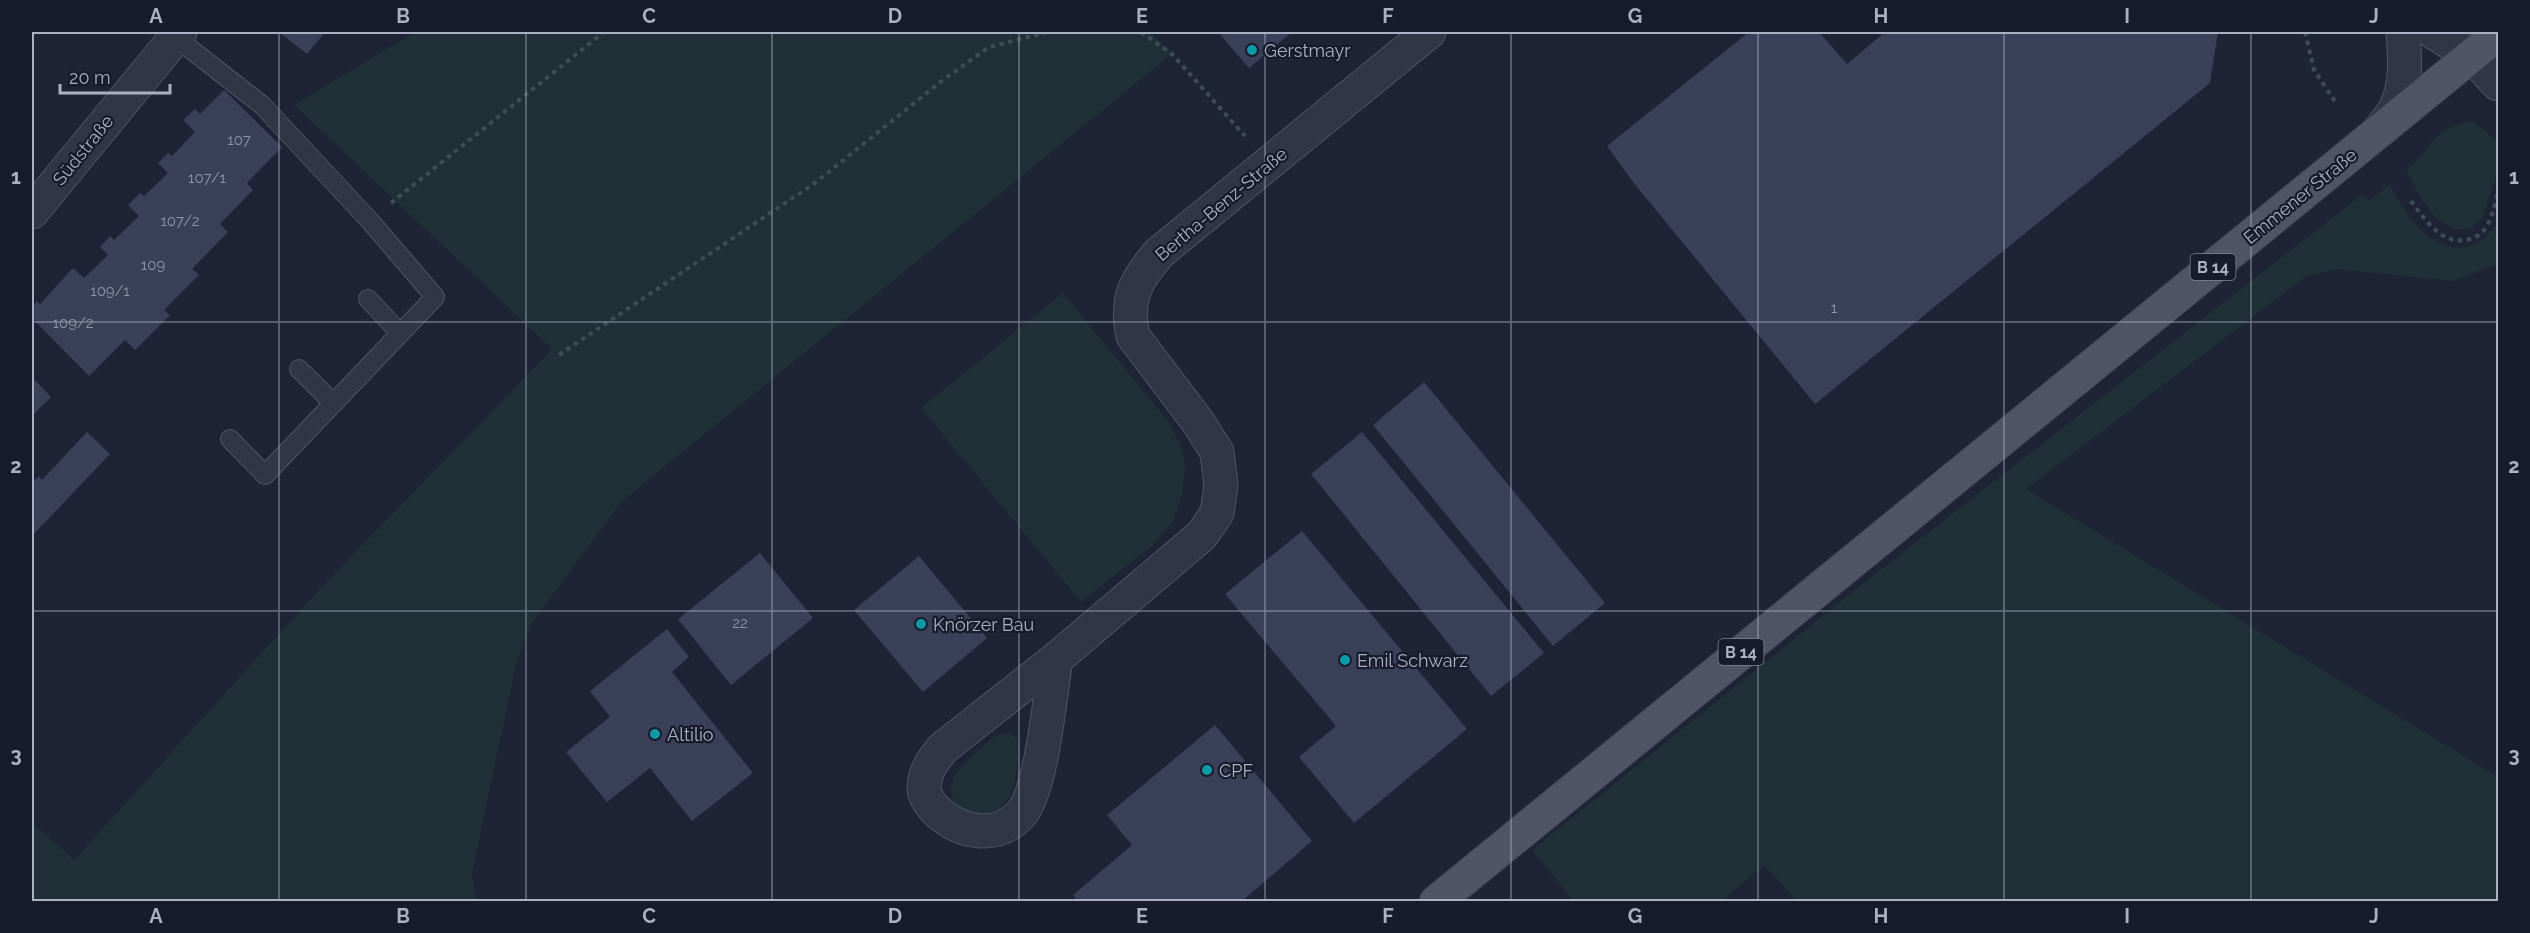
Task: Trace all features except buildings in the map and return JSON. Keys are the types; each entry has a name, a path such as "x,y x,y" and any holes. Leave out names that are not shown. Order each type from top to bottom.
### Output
{"main road":[{"name":"Emmener Straße","path":"1436,902 2379,132 2469,44 2499,34"}],"street":[{"name":"Bertha-Benz-Straße","path":"1056,659 1038,772 1032,793 1021,814 1005,825 985,832 967,831 948,821 933,808 924,790 929,766 943,748 1056,659 1202,535 1216,513 1221,485 1217,452 1198,422 1133,336 1129,319 1131,297 1141,274 1159,253 1429,32"},
{"path":"2379,132 2396,107 2403,81 2405,65 2403,32"},
{"path":"2433,32 2469,44 2499,84"},
{"name":"Südstraße","path":"32,212 178,34"}],"lane":[{"path":"178,34 262,105 370,221 435,297 265,475 230,439"},
{"path":"368,300 400,333"},
{"path":"299,369 333,404"}],"path":[{"path":"370,221 441,161 604,32"},
{"path":"559,355 815,183 939,83 989,47 1048,32"},
{"path":"1141,32 1172,54 1269,163"},
{"path":"2305,32 2314,70 2336,103"},
{"path":"2411,201 2438,233 2461,241 2482,233 2488,225 2499,193"}],"shaded area":[{"path":"415,32 1151,32 1172,54 621,502 532,623 517,660 472,873 476,901 32,901 32,822 74,860 314,595 552,349 294,105"},
{"path":"2473,121 2498,142 2498,172 2482,219 2469,229 2454,229 2436,218 2419,195 2406,170 2440,134 2459,124"},
{"path":"2390,184 2412,220 2433,240 2444,245 2456,248 2467,247 2488,234 2498,222 2498,264 2452,281 2338,269 2305,277 2026,489 2498,777 2498,901 1798,902 1764,865 1722,901 1574,901 1532,850 1875,574 2363,194 2369,201"},
{"path":"1063,293 1168,421 1180,445 1185,465 1182,495 1172,523 1154,544 1081,602 921,408"},
{"path":"1008,733 1018,742 1016,775 1011,793 1003,805 992,812 981,814 960,807 953,798 951,788 955,775 966,761 990,740"}],"place":[{"name":"Gerstmayr","path":"1252,50"},
{"name":"Knörzer Bau","path":"921,624"},
{"name":"Emil Schwarz","path":"1345,660"},
{"name":"Altilio","path":"655,734"},
{"name":"CPF","path":"1207,770"}]}
